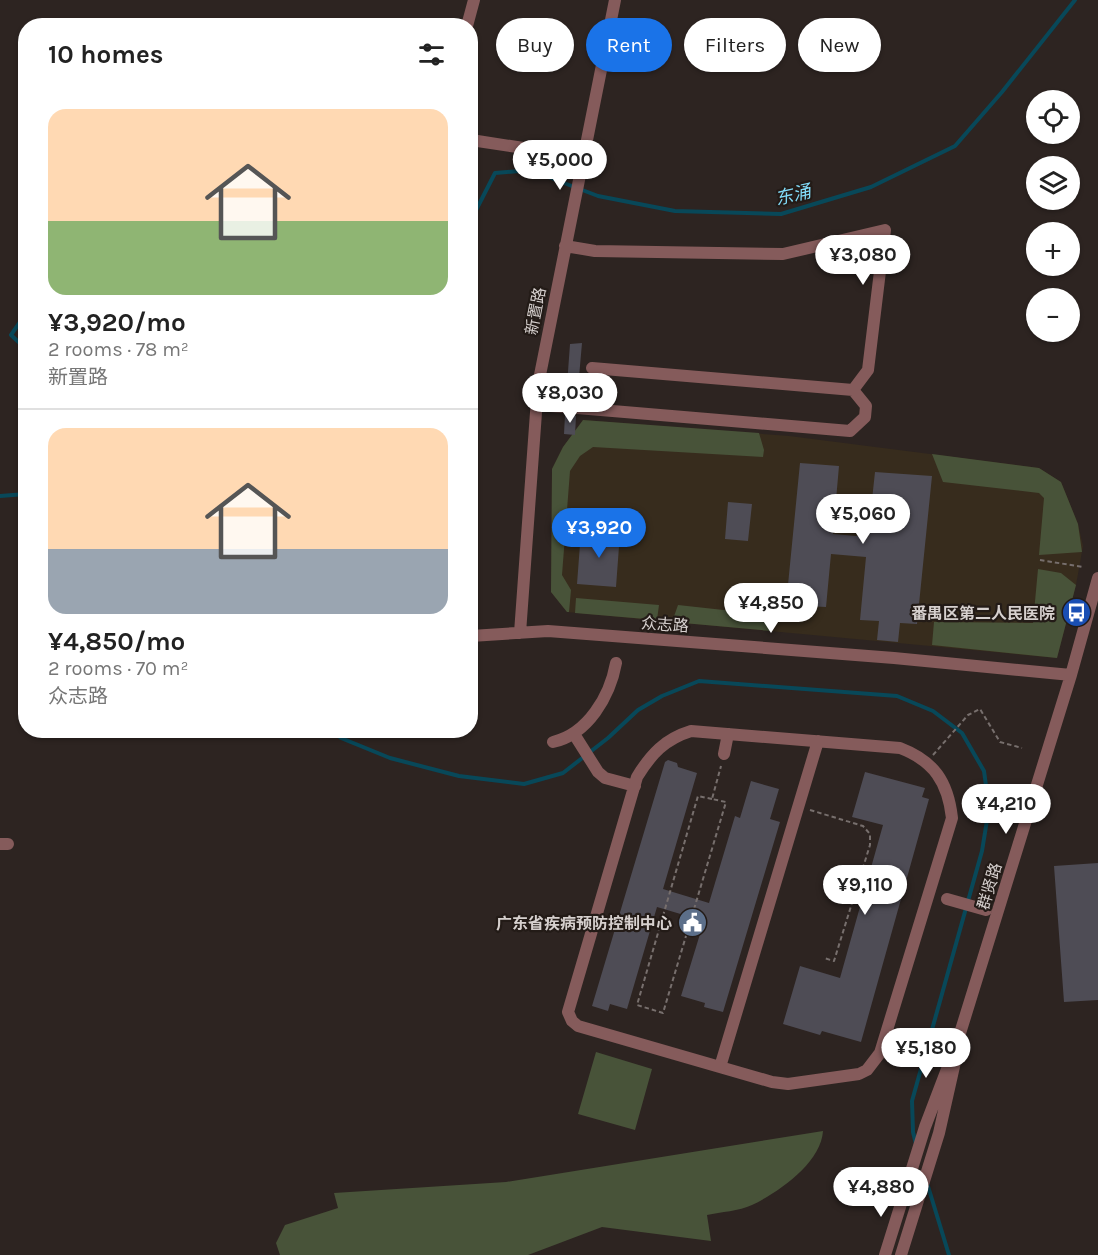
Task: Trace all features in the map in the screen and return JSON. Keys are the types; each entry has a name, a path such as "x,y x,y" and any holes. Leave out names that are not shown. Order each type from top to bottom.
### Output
{"street":[{"path":"470,18 474,0"},
{"name":"新置路","path":"520,633 537,385 615,0"},
{"path":"478,141 582,157"},
{"path":"565,246 595,251 783,254 885,230 868,370 853,390"},
{"path":"536,405 850,431 865,417 866,406 853,390 592,368"},
{"name":"群贤路","path":"901,1255 938,1135 948,1096 957,1043 992,912 1071,675 1098,578"},
{"path":"1083,635 1098,621"},
{"name":"众志路","path":"478,636 560,632 894,658 1071,675"},
{"path":"553,742 574,734 601,704 612,683 616,663"},
{"path":"691,731 900,748 928,762 946,789 952,818 880,1053 867,1070 858,1074 788,1084 772,1082 578,1026 572,1021 568,1012 635,786 648,760 675,736 691,731"},
{"path":"574,734 598,772 605,778 635,786"},
{"path":"724,754 728,734"},
{"path":"720,1067 818,741"},
{"path":"929,894 992,912"},
{"name":"群贤路","path":"885,1255 925,1127 957,1043"}],"path":[{"path":"1040,560 1083,567"},
{"path":"928,762 968,715 980,709 1000,742 1022,748"},
{"path":"712,799 724,754"},
{"path":"698,796 712,799 726,802 663,1012 637,1005 698,796"},
{"path":"799,807 863,826 870,834 870,845 834,961 824,958"}],"shaded area":[{"path":"583,420 789,436 1039,468 1061,482 1078,524 1083,546 1076,585 1057,658 567,612 551,592 552,469 563,447"}],"green space":[{"path":"583,420 759,433 764,450 763,457 593,447 580,456 570,471 562,575 571,590 569,612 567,612 551,592 552,469 563,447"},
{"path":"932,454 1039,468 1061,482 1078,524 1082,552 1039,555 1044,498 1039,493 943,482"},
{"path":"1038,569 1061,573 1076,585 1057,658 932,645 934,622 1033,623"},
{"path":"576,598 659,605 657,620 575,613"},
{"path":"678,605 760,614 771,631 672,622"},
{"path":"596,1052 652,1069 635,1130 578,1114"},
{"path":"823,1131 815,1154 807,1165 786,1184 747,1207 707,1215 711,1241 602,1227 528,1255 280,1255 276,1243 285,1225 338,1208 334,1193 506,1182"}],"building":[{"path":"582,343 577,400 572,402 566,399 570,344"},
{"path":"571,413 576,416 575,435 564,434 565,415"},
{"path":"800,463 839,466 833,534 868,537 875,472 932,476 917,624 900,623 898,642 877,640 879,621 860,620 866,557 831,554 826,607 786,605"},
{"path":"728,502 752,504 748,541 725,539"},
{"path":"581,531 620,533 616,587 577,584"},
{"path":"668,760 677,763 678,767 697,773 663,889 709,903 735,816 740,818 751,781 779,789 770,819 780,822 723,1012 704,1007 705,1003 681,996 704,921 657,907 627,1009 610,1004 608,1011 592,1006 665,762"},
{"path":"865,772 925,788 922,797 929,799 861,1042 822,1031 820,1035 783,1024 800,966 840,978 883,825 852,817"},
{"path":"1098,863 1098,1000 1064,1002 1054,866"}],"waterway":[{"name":"东涌","path":"478,206 495,173 530,170 598,196 675,211 781,214 871,187 955,146 1002,92 1075,0"},
{"name":"东涌","path":"18,325 11,335 18,342"},
{"path":"0,496 18,495"},
{"path":"341,738 390,758 459,776 524,784 563,773 608,738 638,710 662,696 699,681 897,696 933,711 962,733 984,771 989,808 982,851 912,1101 913,1132 916,1144"},
{"path":"927,1183 949,1255"}],"place":[{"name":"番禺区第二人民医院","path":"1076,613"},
{"name":"广东省疾病预防控制中心","path":"693,923"}]}
